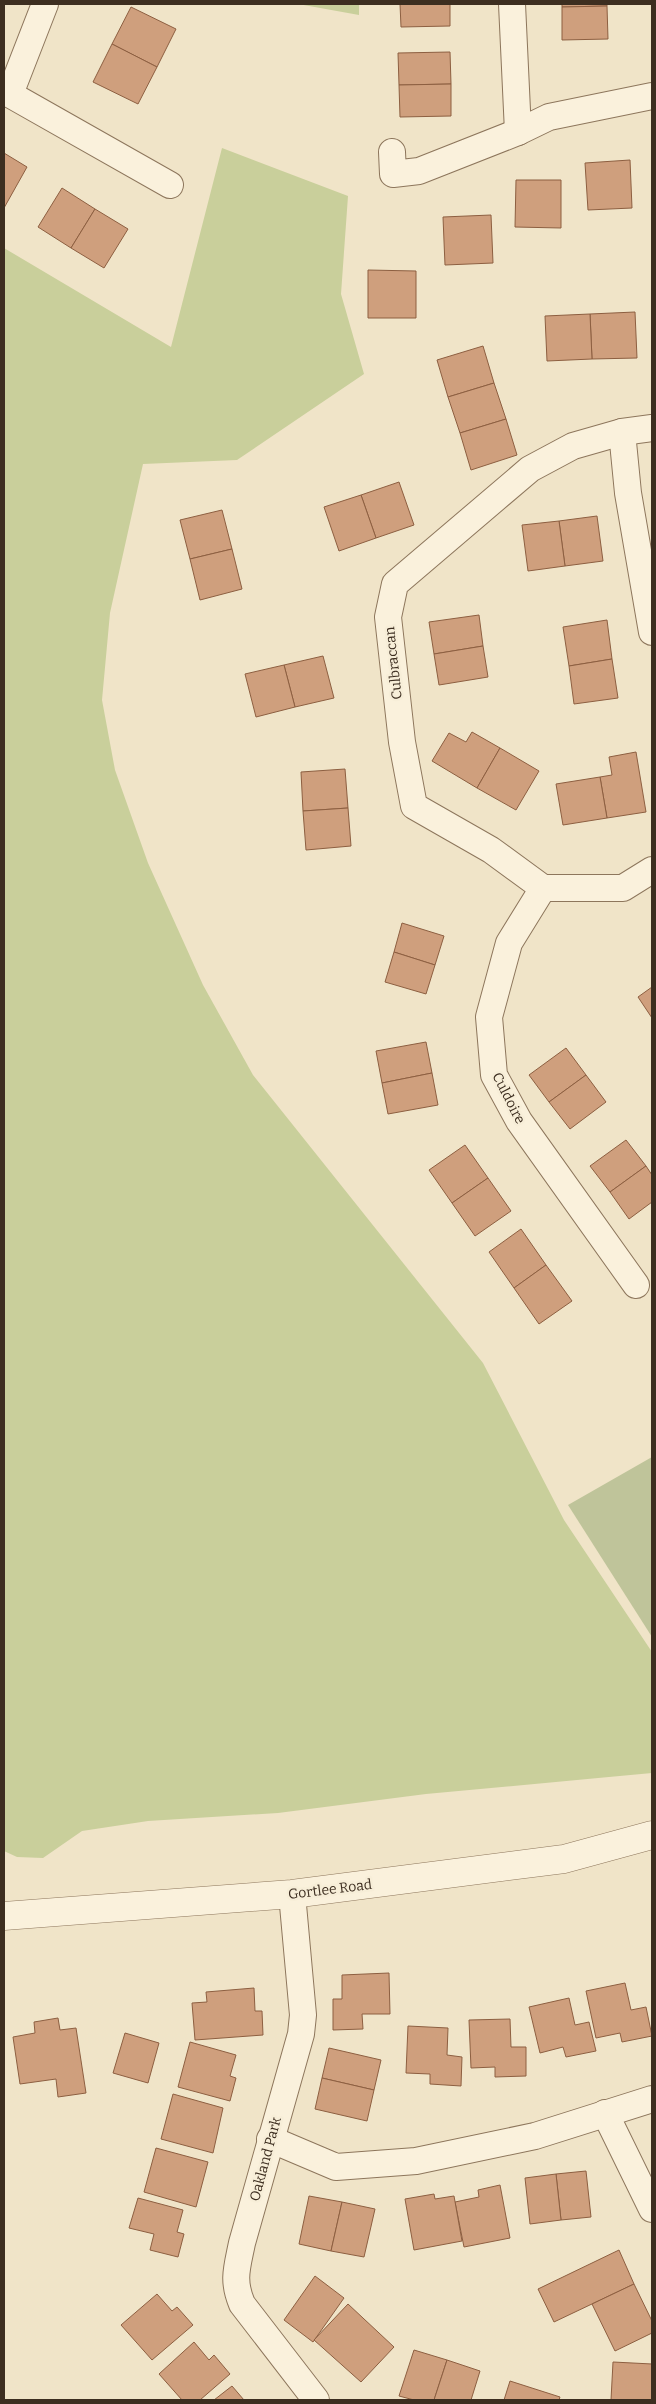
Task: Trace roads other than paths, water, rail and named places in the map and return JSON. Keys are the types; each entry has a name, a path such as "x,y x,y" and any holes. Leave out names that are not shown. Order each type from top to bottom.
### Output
{"street":[{"path":"45,4 7,93 170,185"},
{"path":"512,4 518,132"},
{"path":"392,152 393,174 419,171 518,132 549,117 652,96"},
{"path":"652,428 622,432 628,493 652,632"},
{"name":"Culbraccan","path":"543,888 491,850 414,806 402,742 388,617 395,584 530,469 573,446 622,432"},
{"path":"543,888 624,888 652,870"},
{"name":"Culdoire","path":"543,888 509,943 489,1017 494,1075 519,1121 636,1285"},
{"name":"Gortlee Road","path":"4,1916 292,1894 564,1860 652,1835"},
{"name":"Oakland Park","path":"292,1894 303,2015 301,2034 242,2243 236,2272 236,2288 242,2304 316,2400"},
{"path":"270,2139 336,2167 416,2161 535,2136 652,2099"},
{"path":"605,2113 652,2210"}]}
